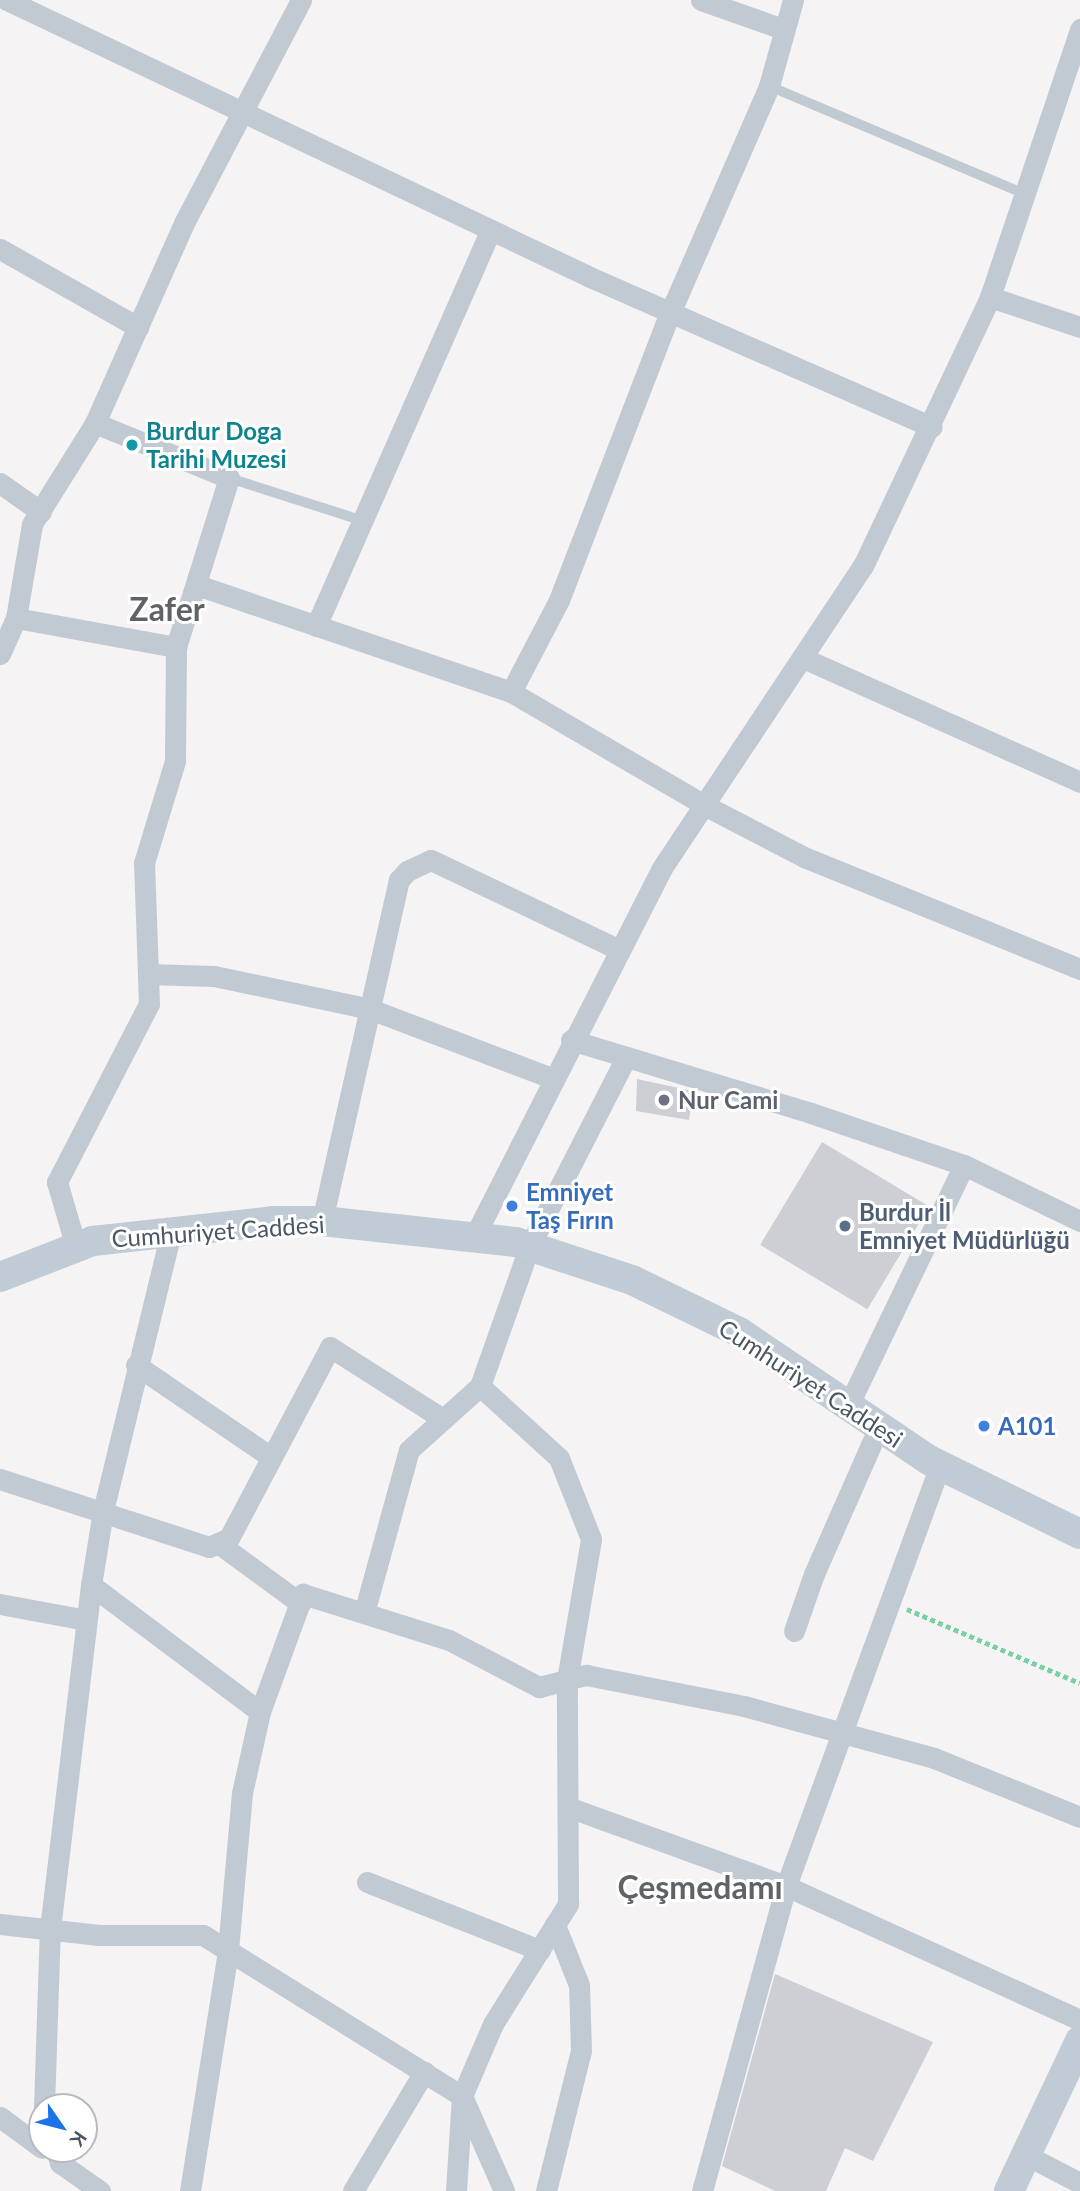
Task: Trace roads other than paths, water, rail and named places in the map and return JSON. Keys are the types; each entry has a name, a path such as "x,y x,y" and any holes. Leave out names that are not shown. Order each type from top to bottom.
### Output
{"main road":[{"name":"Cumhuriyet Caddesi","path":"0,1277 93,1241 171,1231 322,1221 530,1245 573,1257 688,1306 784,1360 878,1429 940,1465 1080,1534"},
{"path":"1009,2191 1080,2042"}],"street":[{"path":"7,0 670,313 932,427"},
{"path":"0,654 16,618 32,524 95,423 184,223 301,0"},
{"path":"702,0 783,29"},
{"path":"511,692 559,600 670,313 769,86 793,0"},
{"path":"474,1237 571,1040 662,869 863,566 932,427 990,297 1080,29"},
{"path":"316,626 365,521 491,230"},
{"path":"0,249 138,327"},
{"path":"990,297 1080,327"},
{"path":"76,1247 57,1182 149,1004 144,863 175,761 176,648 229,478 95,423"},
{"path":"0,483 41,512"},
{"path":"197,585 511,692 706,806 804,857 1080,969"},
{"path":"16,618 176,648"},
{"path":"803,658 1080,782"},
{"path":"322,1221 399,880 431,860 618,949"},
{"path":"148,974 214,976 370,1009 552,1079"},
{"path":"571,1040 964,1165 1080,1220"},
{"path":"364,1613 409,1450 480,1386 530,1245 626,1058"},
{"path":"848,1406 964,1165"},
{"path":"44,2093 50,1929 91,1585 103,1511 136,1365 171,1231"},
{"path":"0,1479 209,1547 229,1538 330,1347 443,1419"},
{"path":"136,1365 271,1457"},
{"path":"456,2191 462,2096 493,2024 568,1904 567,1680 591,1539 559,1458 480,1386"},
{"path":"794,1631 814,1574 878,1429"},
{"path":"702,2191 786,1886 940,1465"},
{"path":"218,1543 300,1603"},
{"path":"91,1585 260,1712"},
{"path":"190,2191 228,1950 242,1793 260,1712 303,1594 449,1640 539,1687 586,1675 744,1706 934,1758 1080,1817"},
{"path":"0,1604 86,1620"},
{"path":"568,1807 786,1886 1080,2020"},
{"path":"366,1882 540,1950"},
{"path":"0,1924 99,1935 203,1935 462,2096 504,2191"},
{"path":"546,2191 581,2050 579,1985 555,1925"},
{"path":"353,2191 424,2073"},
{"path":"0,2117 28,2138"},
{"path":"1026,2155 1080,2183"},
{"path":"66,2163 100,2191"}],"lane":[{"path":"769,86 1025,194"},
{"path":"229,478 365,521"}],"place":[{"name":"Burdur Doga Tarihi Muzesi","path":"132,445"},
{"name":"Nur Cami","path":"664,1100"},
{"name":"Emniyet Taş Fırın","path":"512,1206"},
{"name":"Burdur İl Emniyet Müdürlüğü","path":"845,1226"},
{"name":"A101","path":"984,1426"}],"district":[{"name":"Zafer","path":"167,609"},
{"name":"Çeşmedamı","path":"700,1887"}]}
